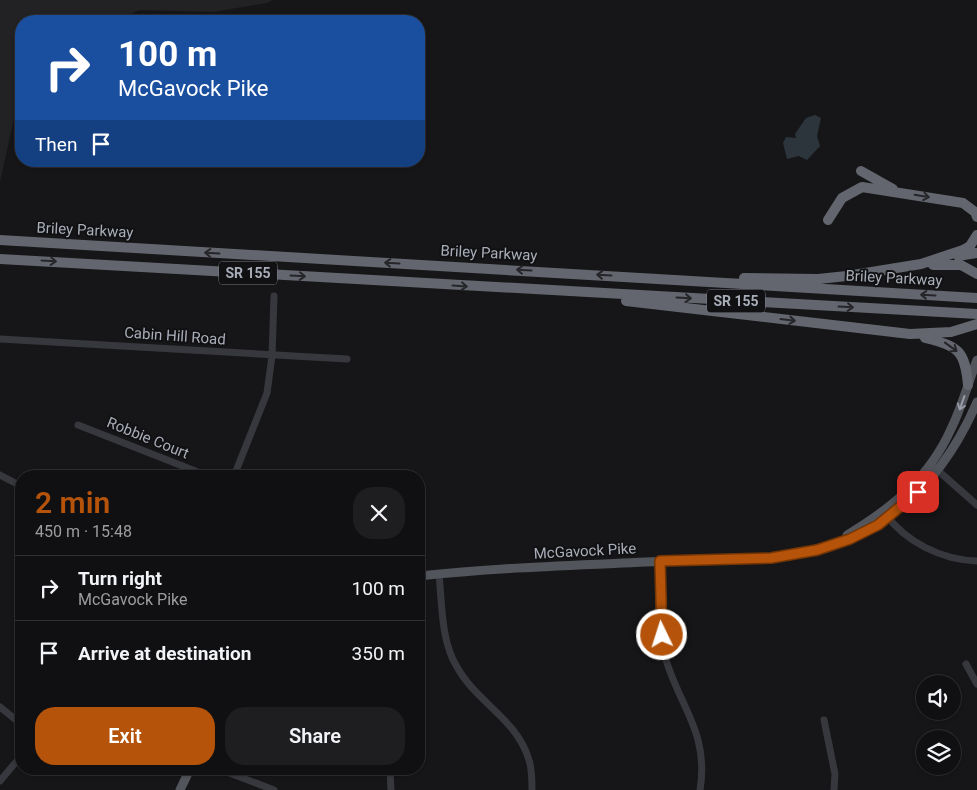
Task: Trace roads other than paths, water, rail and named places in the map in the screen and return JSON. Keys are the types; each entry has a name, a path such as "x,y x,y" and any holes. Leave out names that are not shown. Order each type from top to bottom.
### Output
{"highway":[{"path":"861,172 898,192"},
{"path":"828,220 842,198 855,190 871,187 963,203 975,212 977,217"},
{"path":"636,277 818,279 921,264 970,246 977,235"},
{"name":"Briley Parkway","path":"0,240 977,298"},
{"path":"947,256 977,253"},
{"name":"Briley Parkway","path":"0,259 977,314"},
{"path":"921,264 961,265 977,274"},
{"path":"496,288 910,334 946,342 955,349 965,361 968,385"},
{"path":"910,334 951,332 976,325"}],"main road":[{"name":"McGavock Pike","path":"886,515 934,467 952,429 977,360"},
{"name":"McGavock Pike","path":"425,575 660,561 752,558 817,544 847,535 909,502 966,427 977,402"},
{"path":"180,790 187,775"}],"street":[{"path":"236,470 267,393 272,356 274,296"},
{"name":"Cabin Hill Road","path":"0,339 348,359"},
{"name":"Robbie Court","path":"78,425 193,470"},
{"path":"934,467 977,506"},
{"path":"0,475 15,483"},
{"path":"886,515 902,533 921,545 967,561 977,562"},
{"path":"660,561 660,622 663,648 671,674 695,726 703,772 700,790"},
{"path":"439,574 446,634 456,667 478,693 510,724 520,738 530,761 532,790"},
{"path":"966,664 977,684"},
{"path":"0,707 15,719"},
{"path":"824,720 835,774 834,790"},
{"path":"0,781 15,763"},
{"path":"235,775 274,790"},
{"path":"390,775 391,790"}]}
